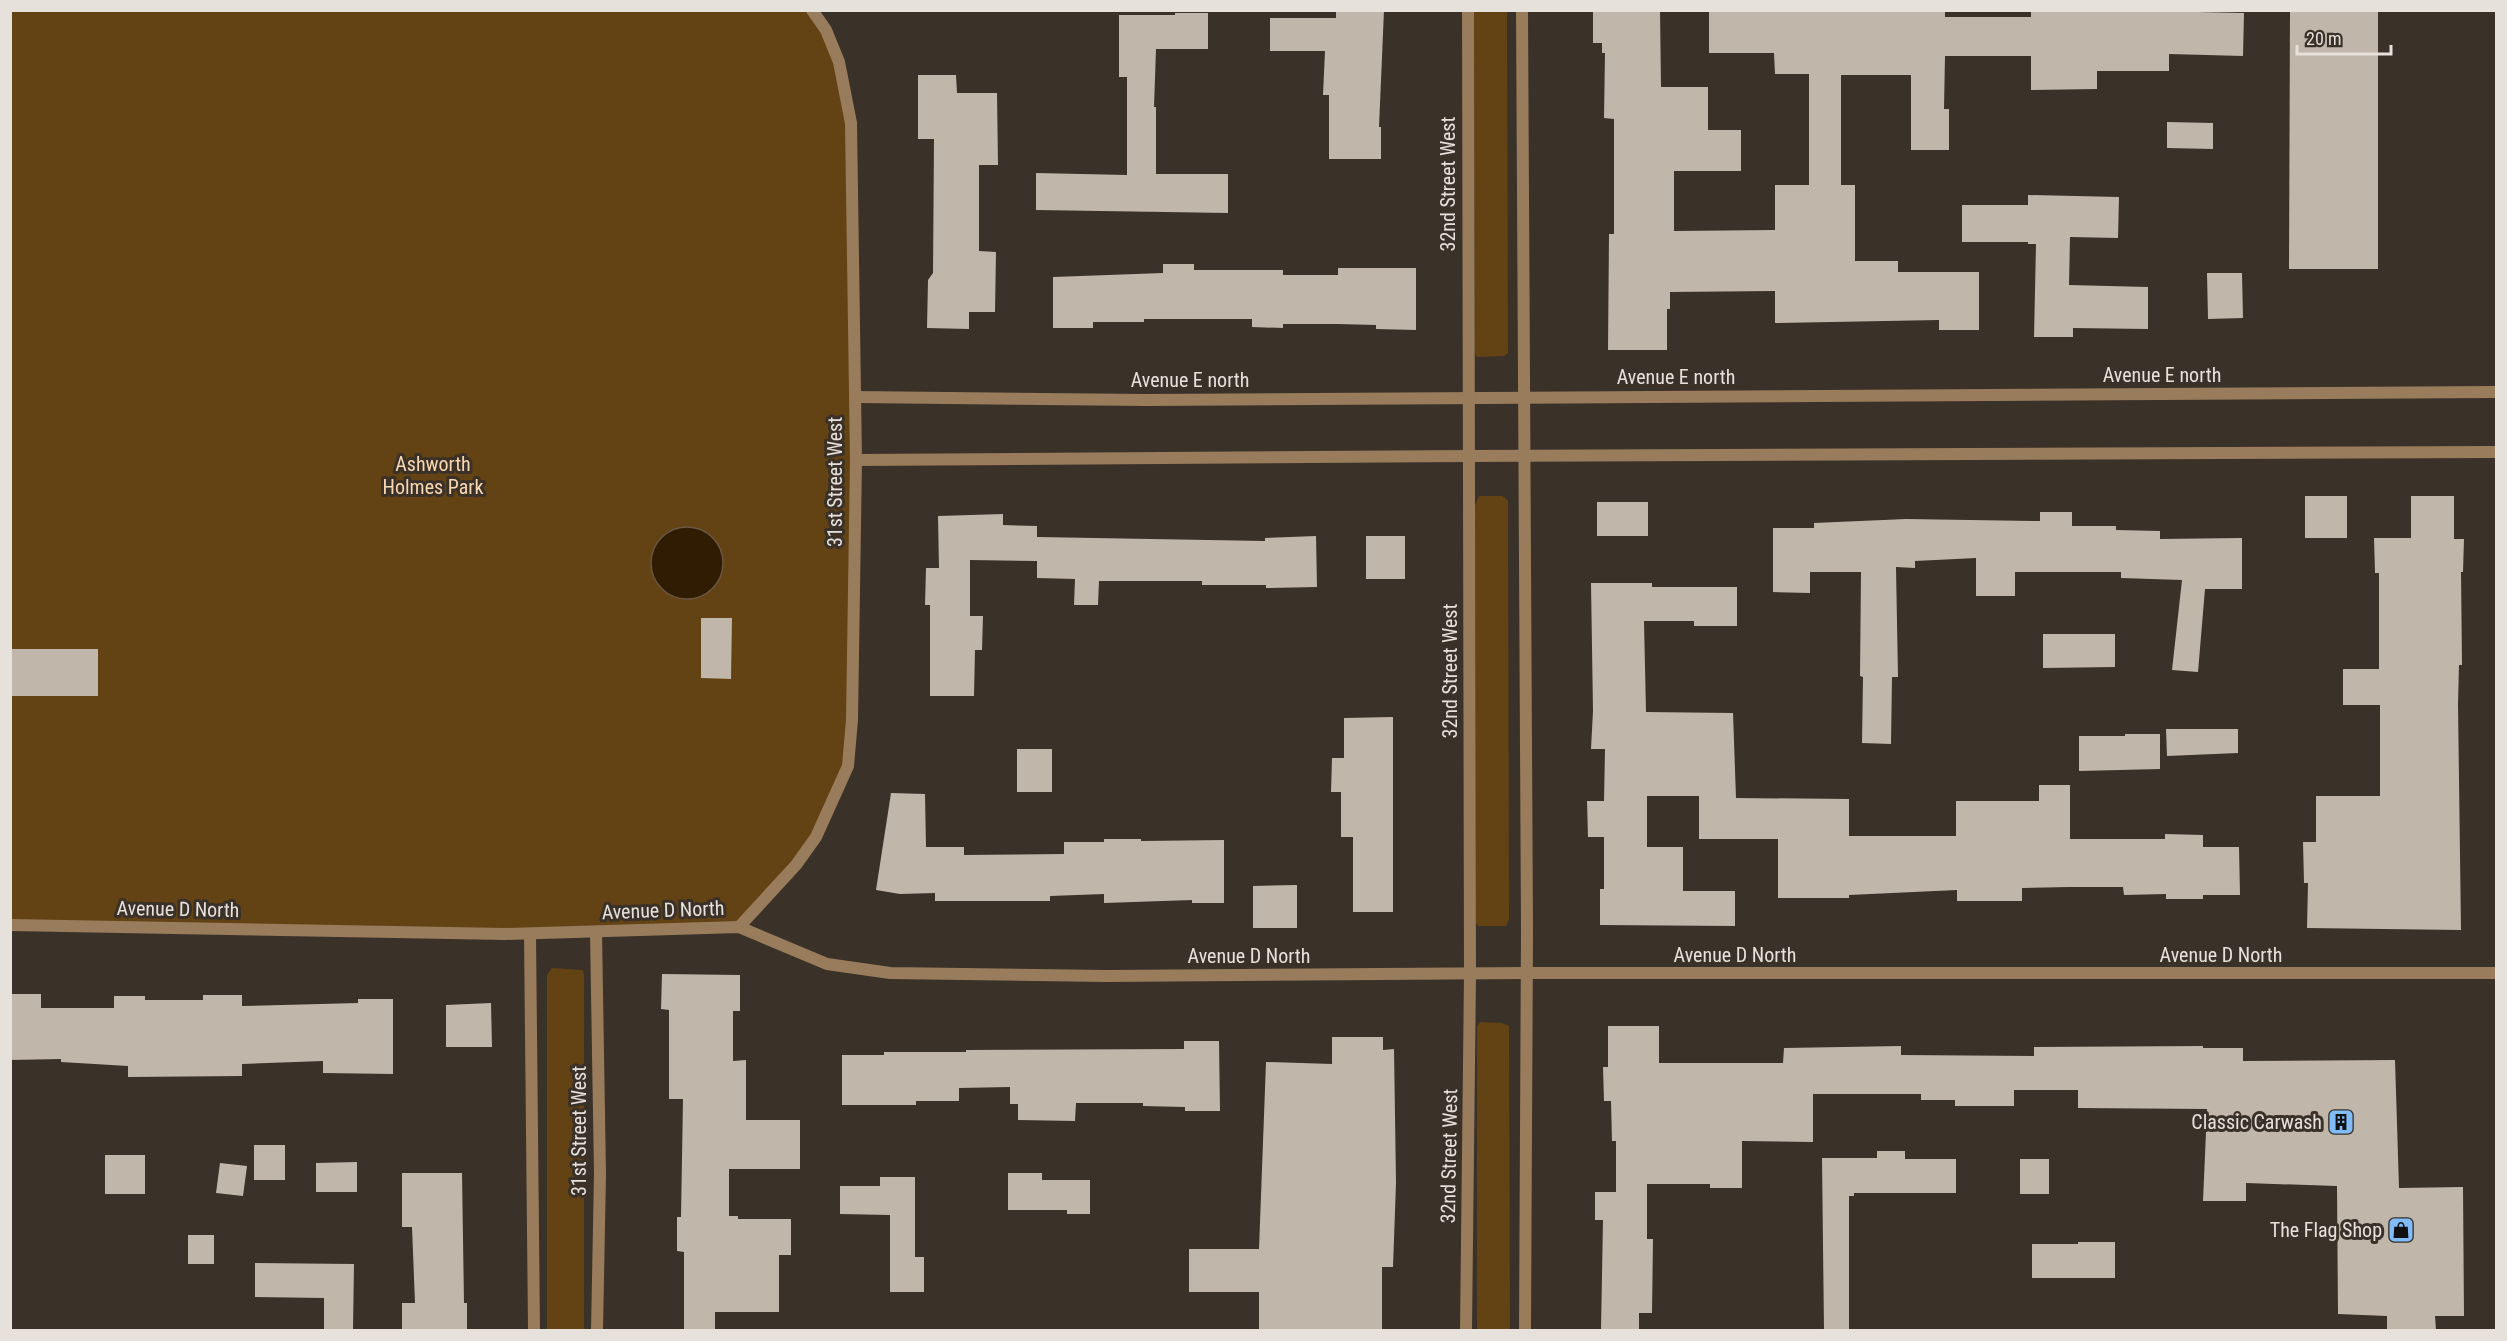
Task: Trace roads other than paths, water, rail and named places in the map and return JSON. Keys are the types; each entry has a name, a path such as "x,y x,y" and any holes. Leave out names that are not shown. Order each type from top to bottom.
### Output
{"street":[{"name":"31st Street West","path":"739,927 796,865 816,837 848,766 852,709 856,460 851,123 839,62 826,30 812,10"},
{"name":"32nd Street West","path":"1466,1330 1470,975 1468,10"},
{"path":"1522,10 1522,398 1527,973 1525,1330"},
{"name":"Avenue E north","path":"855,397 1146,400 2496,392"},
{"path":"856,460 2496,452"},
{"name":"Avenue D North","path":"10,925 530,934 739,927 827,964 890,973 1107,976 1527,973 2496,973"},
{"name":"31st Street West","path":"596,932 600,1174 597,1330"},
{"path":"530,934 534,1330"}],"place":[{"name":"Classic Carwash","path":"2341,1122"},
{"name":"The Flag Shop","path":"2401,1230"}],"park label":[{"name":"Ashworth Holmes Park","path":"433,476"}]}
